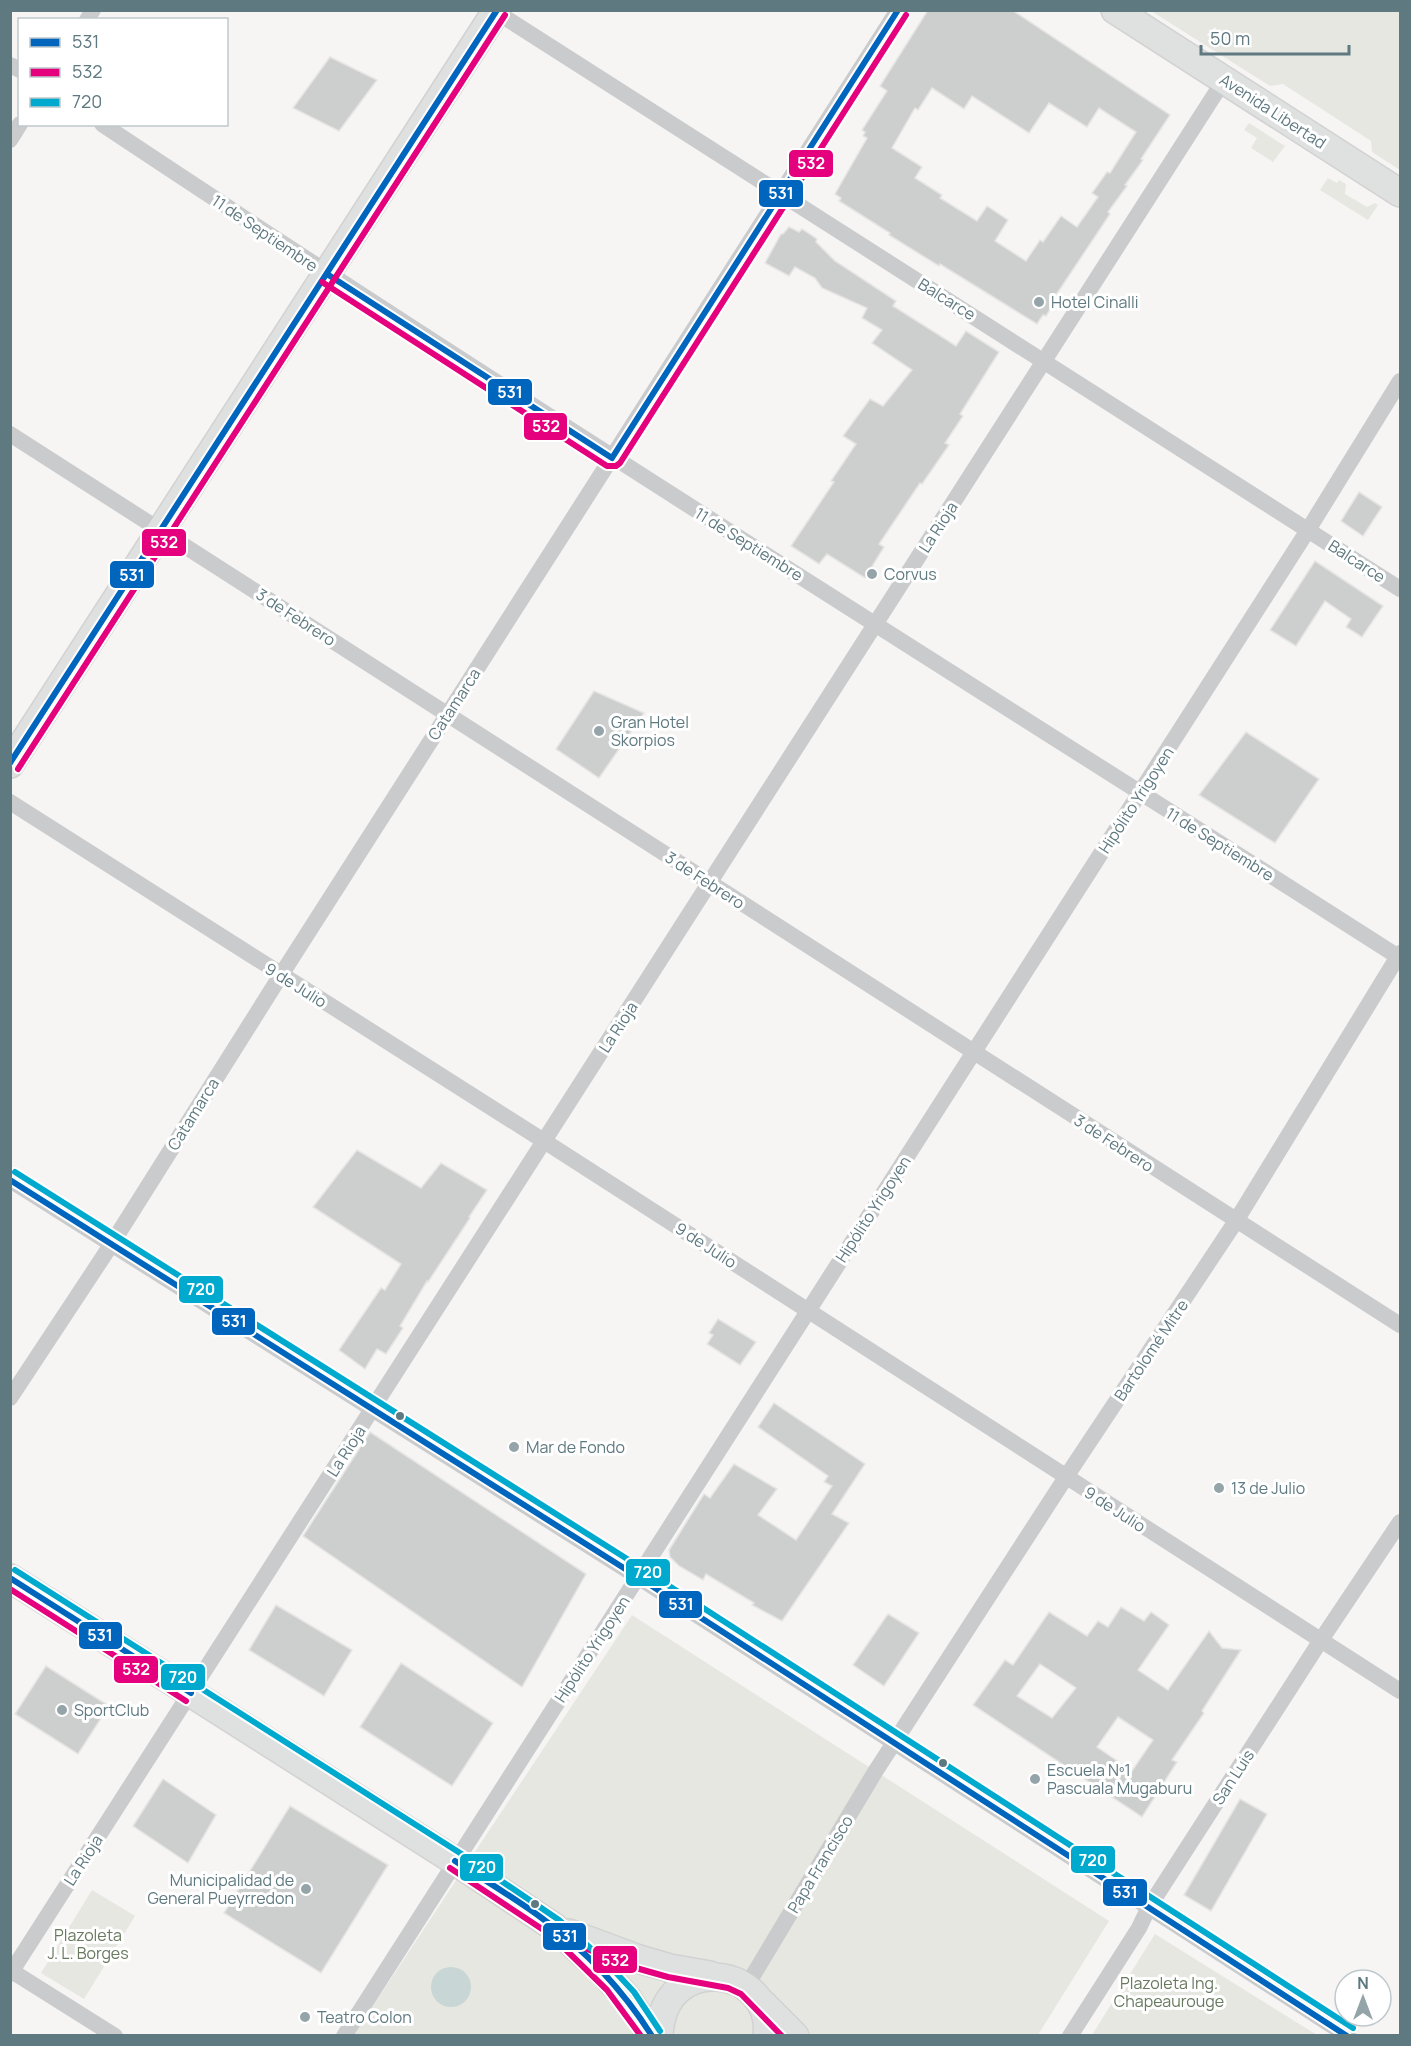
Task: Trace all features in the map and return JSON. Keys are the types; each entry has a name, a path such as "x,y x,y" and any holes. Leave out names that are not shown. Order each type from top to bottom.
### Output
{"main road":[{"name":"Avenida Libertad","path":"1115,10 1401,193"},
{"path":"10,764 495,11"},
{"path":"10,1578 455,1861 554,1927 600,1969 627,1998 652,2036"},
{"path":"554,1927 639,1959 670,1968 731,1979 751,1992 795,2036"},
{"path":"659,2036 661,2014 670,1996 683,1985 698,1978 714,1976"},
{"path":"751,1992 765,2012 767,2036"}],"street":[{"name":"Catamarca","path":"10,1398 111,1245 898,10"},
{"name":"Balcarce","path":"495,11 1401,589"},
{"name":"La Rioja","path":"11,1971 1224,80"},
{"path":"10,140 19,126"},
{"name":"11 de Septiembre","path":"105,126 327,274 612,458 1400,956"},
{"name":"Hipólito Yrigoyen","path":"344,2036 1308,530 1401,381"},
{"name":"3 de Febrero","path":"10,434 1401,1325"},
{"name":"9 de Julio","path":"10,802 1401,1691"},
{"name":"Bartolomé Mitre","path":"894,1743 1236,1221 1400,956"},
{"path":"10,1180 638,1577 1348,2036"},
{"name":"San Luis","path":"1070,2036 1139,1928 1149,1907 1321,1640 1401,1522"},
{"name":"Papa Francisco","path":"751,1992 894,1743"},
{"path":"11,1971 115,2036"}],"green space":[{"path":"1151,11 1400,11 1400,170 1372,152 1371,141 1283,84 1270,86"},
{"path":"1249,123 1285,146 1273,162 1251,148 1257,138 1244,130"},
{"path":"1328,178 1337,183 1339,180 1346,184 1345,194 1367,207 1375,203 1378,205 1368,220 1320,190"},
{"path":"632,1615 1109,1921 1038,2035 353,2036"},
{"name":"Plazoleta J. L. Borges","path":"92,1890 135,1916 84,1999 41,1973"},
{"name":"Plazoleta Ing. Chapeaurouge","path":"1155,1934 1317,2035 1092,2035"}],"shaded area":[{"path":"451,1967 465,1973 471,1987 465,2001 451,2007 437,2001 431,1987 437,1973"}],"building":[{"path":"928,10 1012,10 1170,115 1125,185 1127,186 1108,212 1110,214 1052,301 1054,303 1046,316 1043,315 1037,324 889,235 890,233 839,201 841,198 835,194 867,138 863,136 865,132 862,130 887,91 880,86","holes":["932,88 964,109 972,96 1029,133 1049,103 1087,127 1099,108 1136,132 1110,173 1107,172 1092,193 1098,197 1077,227 1061,216 1043,242 1040,240 1026,261 995,241 1008,220 987,206 977,221 940,198 942,195 915,178 922,167 892,148 915,108 918,110"]},
{"path":"330,57 377,80 339,131 293,108"},
{"path":"789,227 799,232 802,229 817,239 816,242 835,261 896,301 893,306 956,346 966,331 999,352 960,414 963,416 945,443 949,445 879,544 884,547 865,578 827,554 819,564 791,546 834,482 831,481 856,444 843,436 870,399 883,406 912,370 872,343 882,330 862,318 867,308 822,288 815,278 795,267 789,276 765,263 781,234"},
{"path":"1359,492 1382,507 1363,536 1341,521"},
{"path":"1315,561 1383,606 1362,637 1346,627 1351,619 1325,601 1296,646 1270,630"},
{"name":"Gran Hotel Skorpios","path":"594,691 644,713 599,778 556,749"},
{"path":"1246,732 1319,779 1275,843 1199,795"},
{"path":"357,1150 421,1188 441,1163 487,1190 427,1281 400,1326 403,1328 386,1354 377,1349 365,1369 339,1350 381,1288 385,1290 401,1264 313,1207"},
{"path":"718,1319 756,1342 740,1365 707,1344 713,1335 709,1333"},
{"path":"774,1403 865,1464 832,1514 849,1523 782,1621 752,1605 754,1603 706,1574 703,1580 679,1566 670,1557 669,1550 704,1494 710,1498 734,1464 777,1489 758,1515 796,1540 832,1486 824,1482 828,1476 758,1427"},
{"path":"370,1432 586,1574 522,1687 303,1536"},
{"path":"276,1605 352,1650 324,1696 249,1650"},
{"path":"1121,1607 1144,1621 1151,1612 1169,1625 1138,1670 1168,1690 1209,1631 1222,1648 1241,1650 1202,1711 1204,1713 1172,1760 1177,1762 1142,1817 973,1705 1005,1660 1013,1665 1049,1612 1087,1636 1098,1621 1108,1627","holes":["1040,1664 1076,1688 1052,1718 1017,1696","1118,1717 1153,1740 1132,1771 1097,1747"]},
{"path":"888,1614 919,1633 884,1686 853,1665"},
{"path":"401,1663 493,1723 452,1786 360,1727"},
{"name":"SportClub","path":"46,1666 109,1706 78,1754 15,1714"},
{"path":"163,1779 216,1815 188,1863 133,1826"},
{"path":"1240,1799 1267,1814 1211,1911 1184,1895"},
{"name":"Municipalidad de General Pueyrredon","path":"290,1806 388,1865 321,1973 224,1913"}],"transit line":[{"name":"531","path":"10,763 497,10"},
{"name":"531","path":"327,274 612,458 898,10"},
{"name":"532","path":"18,769 505,15"},
{"name":"532","path":"322,282 607,466 616,466 906,15"},
{"name":"720","path":"15,1172 643,1569 1333,2015"},
{"name":"531","path":"10,1180 638,1577 1347,2036"},
{"name":"720","path":"15,1570 460,1853 559,1920 606,1962 634,1992 660,2031"},
{"name":"531","path":"10,1578 191,1693"},
{"name":"532","path":"10,1589 186,1701"},
{"name":"531","path":"455,1861 532,1911 574,1944 616,1987 652,2036"},
{"name":"532","path":"450,1868 551,1935 636,1968 668,1977 728,1988 741,1994 782,2036"},
{"name":"532","path":"562,1946 607,1990 641,2036"}],"place":[{"name":"Hotel Cinalli","path":"1039,302"},
{"name":"Corvus","path":"872,574"},
{"name":"Gran Hotel Skorpios","path":"599,731"},
{"name":"Mar de Fondo","path":"514,1447"},
{"name":"13 de Julio","path":"1219,1488"},
{"name":"SportClub","path":"62,1710"},
{"name":"Escuela Nº1 Pascuala Mugaburu","path":"1035,1779"},
{"name":"Municipalidad de General Pueyrredon","path":"306,1889"},
{"name":"Teatro Colon","path":"305,2017"}]}
